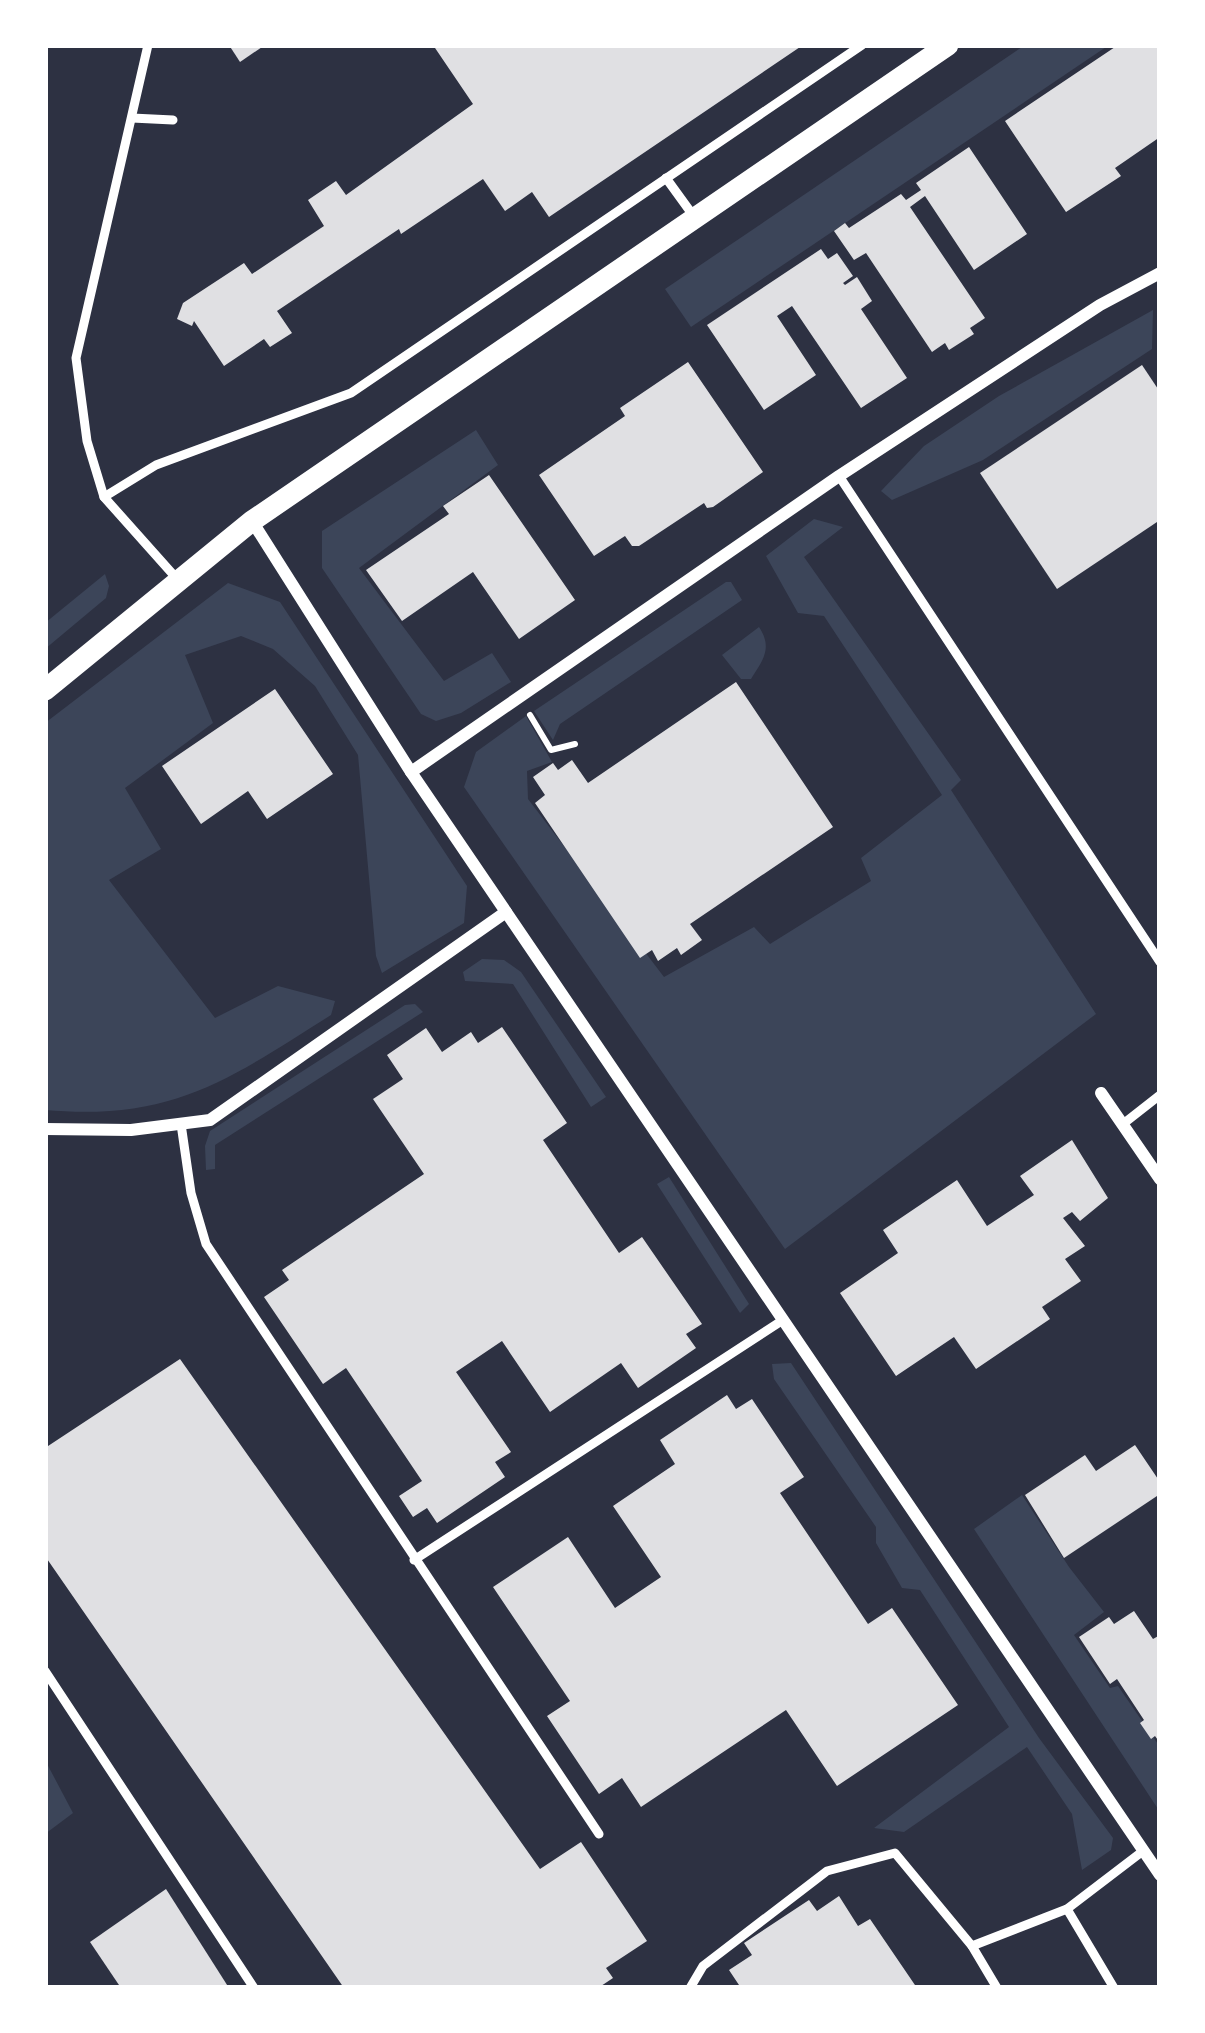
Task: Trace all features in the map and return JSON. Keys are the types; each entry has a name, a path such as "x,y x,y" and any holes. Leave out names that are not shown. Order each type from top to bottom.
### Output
{"street":[{"path":"45,690 252,521 949,45"},
{"path":"411,772 839,476 1100,304 1160,273"},
{"path":"252,521 411,772 1160,1875"},
{"path":"45,1129 131,1130 210,1120 506,912"},
{"path":"1101,1093 1160,1179"}],"lane":[{"path":"148,45 76,358 87,441 104,497 178,580"},
{"path":"104,497 156,465 351,393 862,45"},
{"path":"131,118 173,120"},
{"path":"666,178 695,218"},
{"path":"839,476 1160,962"},
{"path":"1123,1124 1160,1095"},
{"path":"181,1124 191,1193 206,1244 599,1834"},
{"path":"414,1560 783,1319"},
{"path":"45,1671 254,1988"},
{"path":"971,1946 1066,1910 1143,1851"},
{"path":"690,1988 703,1966 827,1871 895,1853 971,1946 997,1988"},
{"path":"1066,1910 1114,1988"}],"path":[{"path":"519,697 550,750 575,744"}],"shaded area":[{"path":"1025,45 1109,45 691,327 665,289"},
{"path":"1153,310 1152,349 983,460 892,500 881,491 924,446 999,396"},
{"path":"476,430 498,465 359,568 444,681 492,653 511,682 461,713 436,721 421,714 322,568 322,531"},
{"path":"814,519 843,527 804,557 961,780 951,790 1096,1014 785,1249 464,787 476,752 526,716 552,762 527,771 528,799 664,977 754,927 770,944 871,881 861,858 942,795 824,616 798,613 766,556"},
{"path":"105,574 106,598 45,649 45,623"},
{"path":"731,582 742,600 560,724 553,740 534,711"},
{"path":"228,583 280,602 467,886 464,923 382,973 376,956 358,755 315,686 273,649 241,636 185,655 213,723 125,788 161,849 109,880 215,1018 278,986 335,1001 331,1015 229,1077 165,1102 90,1112 45,1110 45,723"},
{"path":"759,627 765,654 751,679 741,679 722,655"},
{"path":"482,959 504,960 521,972 606,1097 591,1107 513,984 465,981 463,972"},
{"path":"415,1004 423,1012 215,1145 215,1169 206,1170 210,1131 405,1005"},
{"path":"669,1177 749,1304 740,1313 657,1184"},
{"path":"791,1363 1039,1738 1113,1838 1111,1850 1082,1870 1072,1814 1027,1747 904,1832 874,1828 1009,1727 920,1590 902,1588 876,1543 876,1527 774,1379 772,1364"},
{"path":"1022,1495 1104,1612 1074,1635 1110,1688 1118,1686 1160,1747 1160,1812 974,1529"},
{"path":"45,1760 73,1813 45,1834"}],"building":[{"path":"229,45 265,45 240,62"},
{"path":"433,45 803,45 549,217 532,192 505,211 483,179 277,311 292,333 270,347 264,339 224,366 194,321 192,326 177,319 183,303 244,263 252,274 324,226 308,200 336,181 346,195 473,104"},
{"path":"1118,45 1160,45 1160,137 1115,168 1121,176 1066,212 1005,121"},
{"path":"969,147 1027,234 974,270 925,196 910,207 985,318 970,328 974,334 949,350 945,343 932,352 866,253 854,260 834,231 845,223 849,228 901,194 906,200 921,190 916,183"},
{"path":"821,249 828,259 837,253 853,276 845,285 857,277 872,301 861,309 907,378 861,408 792,306 777,316 816,375 764,410 707,325"},
{"path":"688,362 763,472 713,507 704,503 639,546 632,546 625,536 594,556 539,475 625,416 620,408"},
{"path":"1142,365 1160,392 1160,520 1057,589 980,473"},
{"path":"489,475 575,600 519,639 473,572 402,621 366,570 449,514 443,506"},
{"path":"736,682 833,827 690,924 702,940 681,955 677,948 658,961 652,950 640,958 535,803 545,795 533,777 553,763 558,770 572,760 588,783"},
{"path":"275,689 333,774 267,819 248,791 201,824 162,766"},
{"path":"502,1027 567,1123 543,1140 619,1253 642,1237 702,1324 686,1334 696,1348 638,1388 621,1363 550,1412 502,1341 456,1372 511,1452 495,1462 505,1477 437,1523 427,1508 413,1517 399,1496 422,1481 346,1368 323,1384 264,1297 289,1280 282,1270 424,1174 373,1099 403,1079 387,1055 426,1028 442,1052 471,1032 478,1043"},
{"path":"1072,1140 1108,1198 1080,1221 1072,1212 1063,1218 1085,1246 1065,1259 1081,1281 1042,1307 1050,1319 976,1369 954,1337 896,1376 840,1293 898,1253 883,1230 957,1180 987,1226 1034,1195 1020,1176"},
{"path":"180,1359 540,1869 581,1842 647,1941 606,1968 613,1978 598,1988 344,1988 45,1556 45,1448"},
{"path":"727,1395 736,1409 752,1399 804,1477 780,1493 868,1624 892,1608 958,1705 837,1786 786,1710 641,1807 622,1778 599,1794 547,1716 570,1701 493,1587 568,1537 615,1608 661,1577 613,1506 675,1464 660,1440"},
{"path":"1135,1445 1160,1482 1160,1494 1064,1558 1025,1495 1085,1455 1096,1471"},
{"path":"1134,1611 1153,1639 1160,1635 1160,1743 1155,1736 1151,1739 1117,1679 1110,1684 1079,1637 1109,1617 1114,1624"},
{"path":"166,1889 229,1988 121,1988 90,1942"},
{"path":"839,1896 858,1926 870,1919 917,1988 741,1988 729,1970 752,1955 744,1943 809,1900 817,1911"}]}
